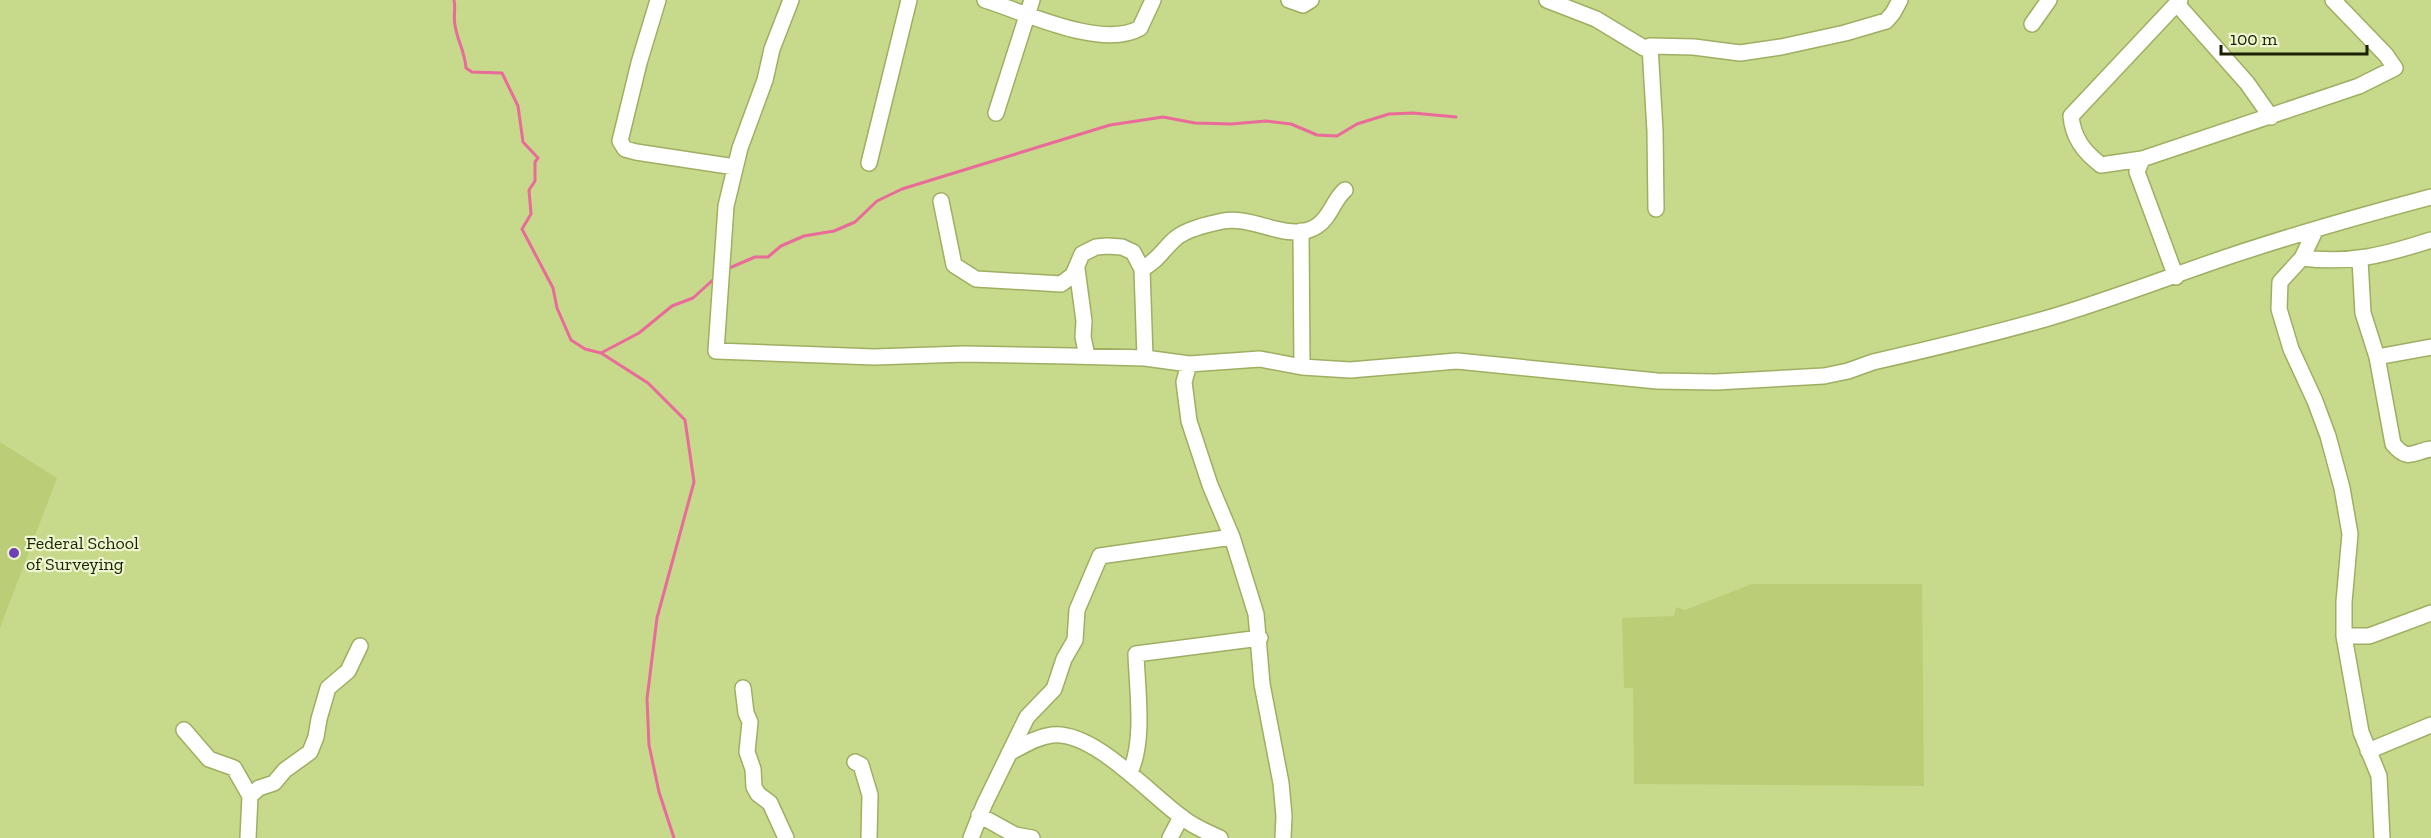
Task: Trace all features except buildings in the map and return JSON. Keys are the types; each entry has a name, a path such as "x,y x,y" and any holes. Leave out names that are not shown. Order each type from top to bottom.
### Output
{"street":[{"path":"791,0 772,49 765,80 740,148 726,206 716,351 874,357 964,354 1087,356 1145,358 1190,364 1260,359 1302,367 1350,370 1457,361 1657,381 1716,382 1824,376 1848,372 1873,362 2044,319 2176,277 2229,257 2431,197"},
{"path":"869,163 909,0"},
{"path":"985,0 1030,7 1059,27 1095,33 1126,34 1140,28 1154,0"},
{"path":"1289,0 1303,5 1311,0"},
{"path":"1546,0 1596,19 1644,48 1650,46 1694,47 1740,53 1780,47 1886,21 1900,0"},
{"path":"2032,24 2049,0"},
{"path":"2271,117 2247,83 2178,2 2071,116 2072,128 2085,152 2102,165 2142,159 2271,117 2359,86 2395,68 2386,55 2333,0"},
{"path":"654,2 620,141 625,148 636,152 735,167"},
{"path":"996,113 1030,7"},
{"path":"1650,46 1655,130 1656,209"},
{"path":"2142,159 2137,172 2176,277"},
{"path":"1142,269 1156,261 1175,239 1185,233 1224,220 1249,221 1285,231 1315,228 1322,223 1333,209 1339,195 1345,190"},
{"path":"941,201 954,265 976,279 1061,284 1073,275 1082,254 1096,247 1122,247 1133,252 1142,269 1145,358"},
{"path":"2316,230 2302,258 2280,282 2279,309 2295,361 2315,401 2328,436 2342,488 2350,534 2344,602 2344,636 2361,732 2379,776 2382,838"},
{"path":"1301,231 1302,367"},
{"path":"2302,258 2329,261 2360,260 2431,240"},
{"path":"2360,260 2363,313 2377,357 2393,444 2400,452 2409,456 2431,449"},
{"path":"1077,269 1084,321 1083,337 1087,356"},
{"path":"2377,357 2431,347"},
{"path":"1190,364 1184,382 1190,421 1210,485 1232,537 1256,614 1260,638 1262,684 1281,783 1283,838"},
{"path":"971,838 979,815 1027,717 1054,689 1075,640 1077,610 1100,556 1232,537"},
{"path":"2344,636 2369,636 2431,613"},
{"path":"1130,772 1136,761 1138,728 1136,654 1260,638"},
{"path":"250,796 260,788 274,783 285,770 310,752 328,688 348,671 360,646"},
{"path":"743,688 746,713 750,722 747,752 753,769 754,787 758,794 770,803 786,838"},
{"path":"2368,751 2431,725"},
{"path":"184,730 209,759 234,768 250,796 248,838"},
{"path":"1009,753 1037,738 1054,735 1072,736 1130,772 1181,817 1199,829 1220,838"},
{"path":"855,762 861,765 870,795 869,838"},
{"path":"979,815 1015,835 1027,835 1032,838"},
{"path":"1170,838 1181,817"}],"shaded area":[{"name":"Federal School of Surveying","path":"0,442 57,478 0,628"},
{"path":"1752,584 1922,584 1924,786 1634,784 1633,688 1624,688 1622,618 1674,616 1676,607 1685,610"}],"waterway":[{"path":"454,0 455,25 466,68 472,72 502,73 518,106 523,142 538,158 535,162 535,181 529,190 531,214 522,229 553,288 557,308 571,340 585,349 601,353 648,383 685,420 694,482 657,618 647,699 649,745 659,792 674,838"},
{"path":"727,269 755,257 768,257 781,246 804,236 834,231 855,222 877,201 902,189 1110,125 1163,117 1195,123 1231,124 1266,121 1291,124 1317,135 1337,136 1357,124 1389,114 1413,113 1456,117"},
{"path":"601,353 639,333 672,306 693,298 715,278"}],"place":[{"name":"Federal School of Surveying","path":"14,553"}]}
